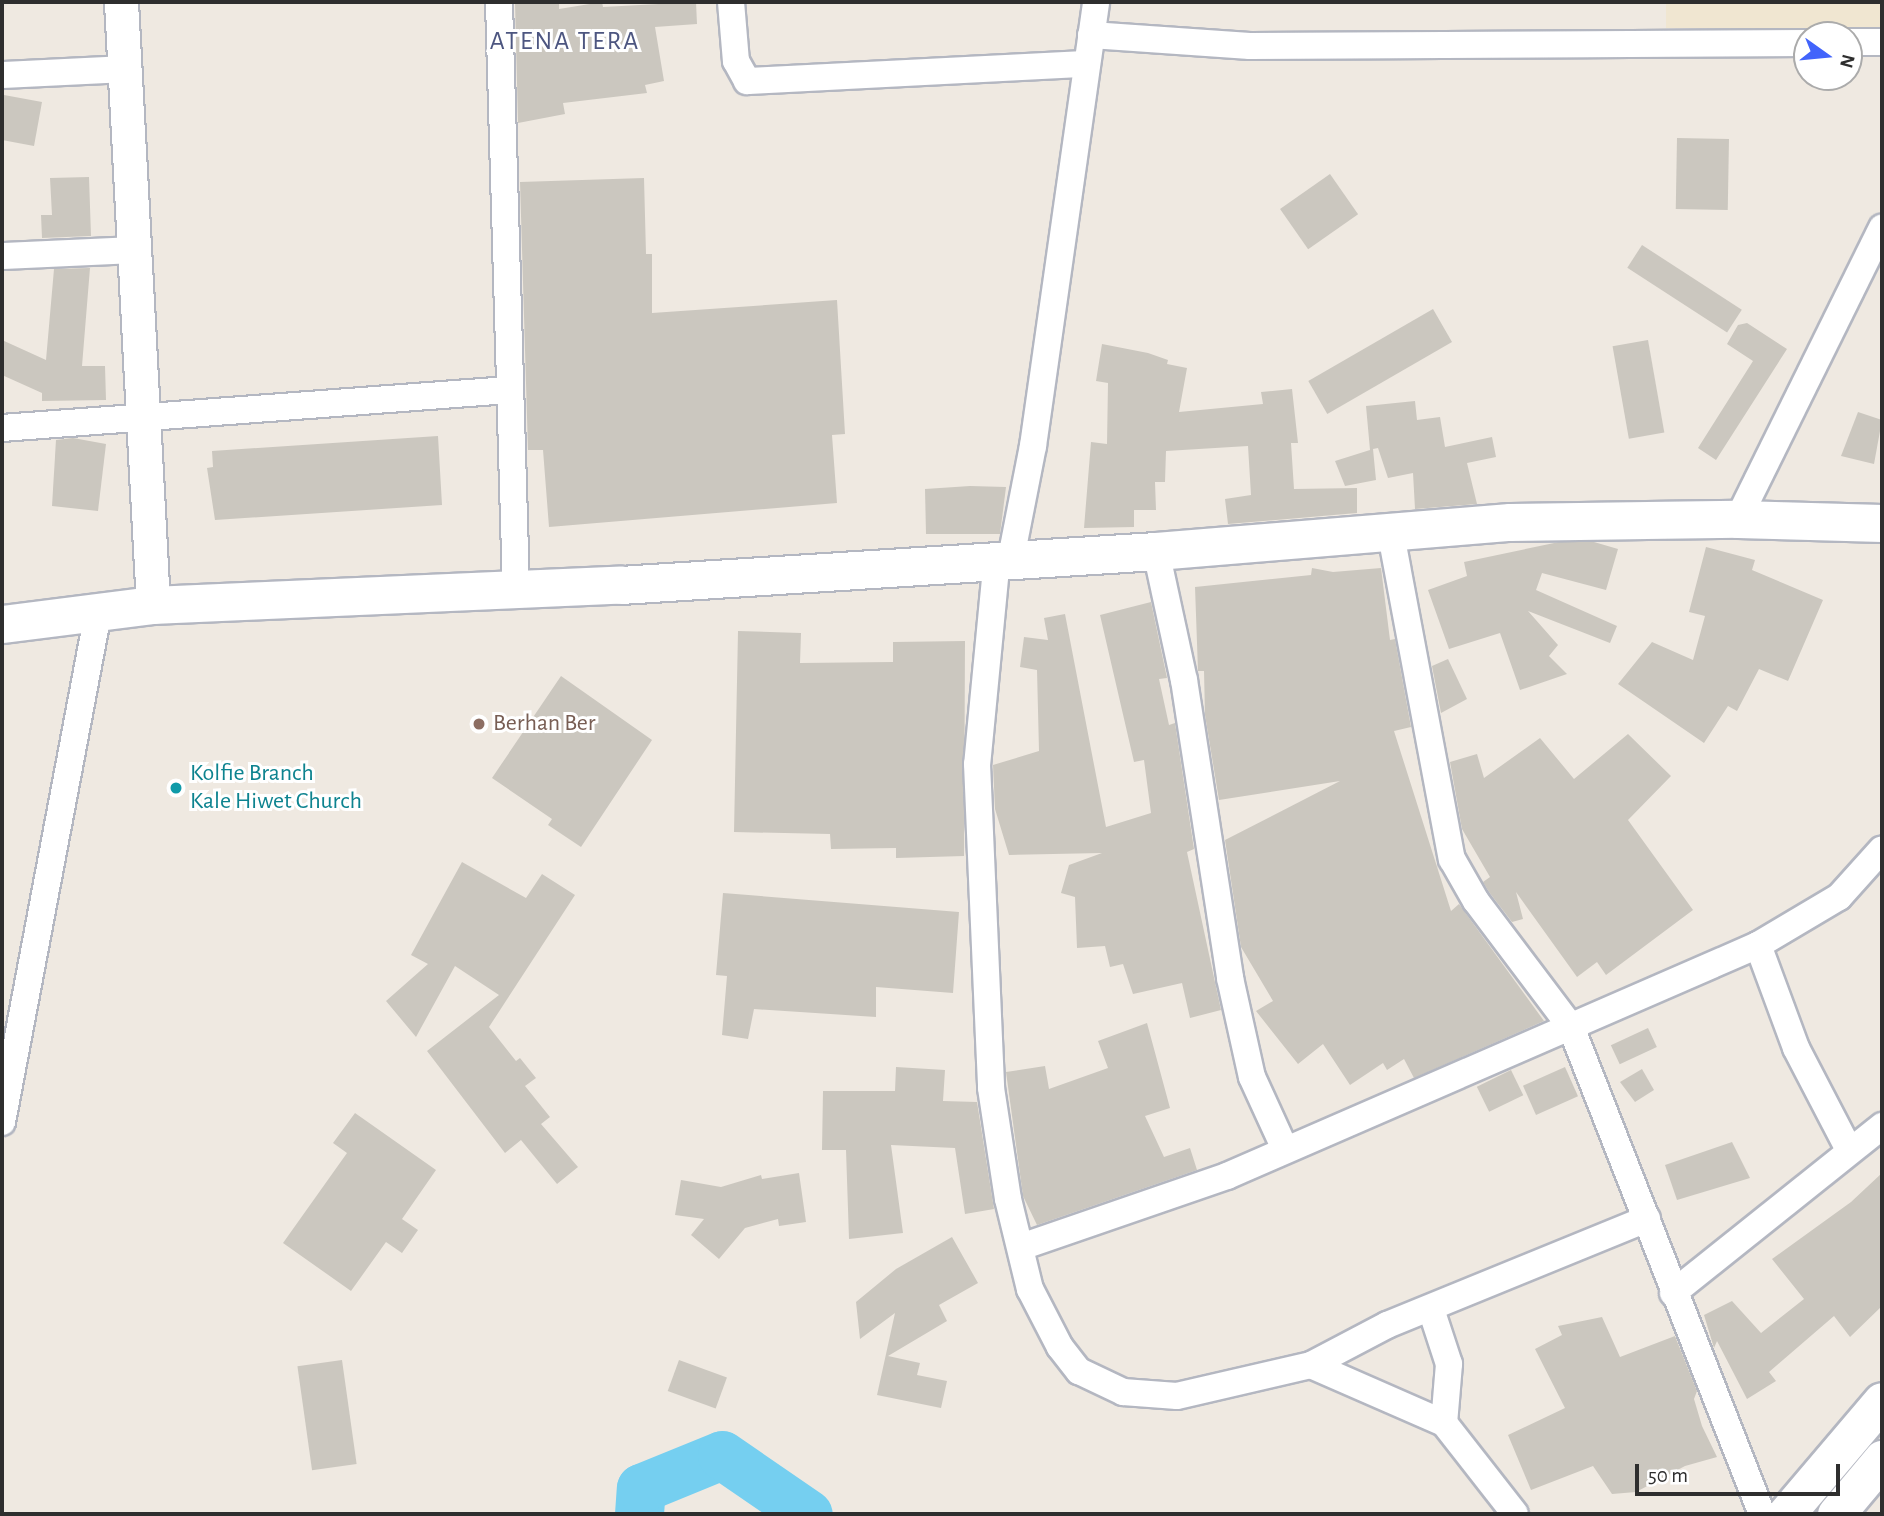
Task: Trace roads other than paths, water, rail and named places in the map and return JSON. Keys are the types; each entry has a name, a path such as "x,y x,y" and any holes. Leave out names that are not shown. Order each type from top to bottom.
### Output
{"main road":[{"path":"2,624 153,605 620,585 1004,558 1156,551 1390,529 1738,519 1882,523"},
{"path":"1786,1514 1882,1401"},
{"path":"1836,1514 1882,1459"}],"street":[{"path":"121,2 153,605"},
{"path":"499,2 508,390 516,588"},
{"path":"732,2 736,61 747,81 1087,64"},
{"path":"1096,2 1033,446 1004,558 977,764 990,1088 999,1151 1030,1289 1060,1348 1079,1371 1105,1386 1124,1392 1177,1396 1311,1365 1387,1325 1647,1219"},
{"path":"1091,35 1263,46 1793,43"},
{"path":"1863,42 1882,42"},
{"path":"2,75 124,69"},
{"path":"1738,519 1882,228"},
{"path":"2,256 133,250"},
{"path":"2,428 508,390"},
{"path":"1390,529 1452,859 1476,901 1571,1027 1647,1219 1673,1293 1762,1514"},
{"path":"1156,551 1184,680 1230,978 1252,1077 1284,1149"},
{"path":"2,1122 98,613"},
{"path":"1021,1247 1171,1198 1758,945 1839,897 1882,849"},
{"path":"1758,945 1796,1048 1849,1150"},
{"path":"1673,1293 1882,1126"},
{"path":"1431,1309 1448,1364 1444,1423"},
{"path":"1311,1365 1444,1423 1515,1514"}],"waterway":[{"path":"639,1514 641,1488 722,1455 808,1514"}],"place":[{"name":"Berhan Ber","path":"479,724"},
{"name":"Kolfie Branch Kale Hiwet Church","path":"176,788"}],"district":[{"name":"ATENA TERA","path":"565,42"}]}
